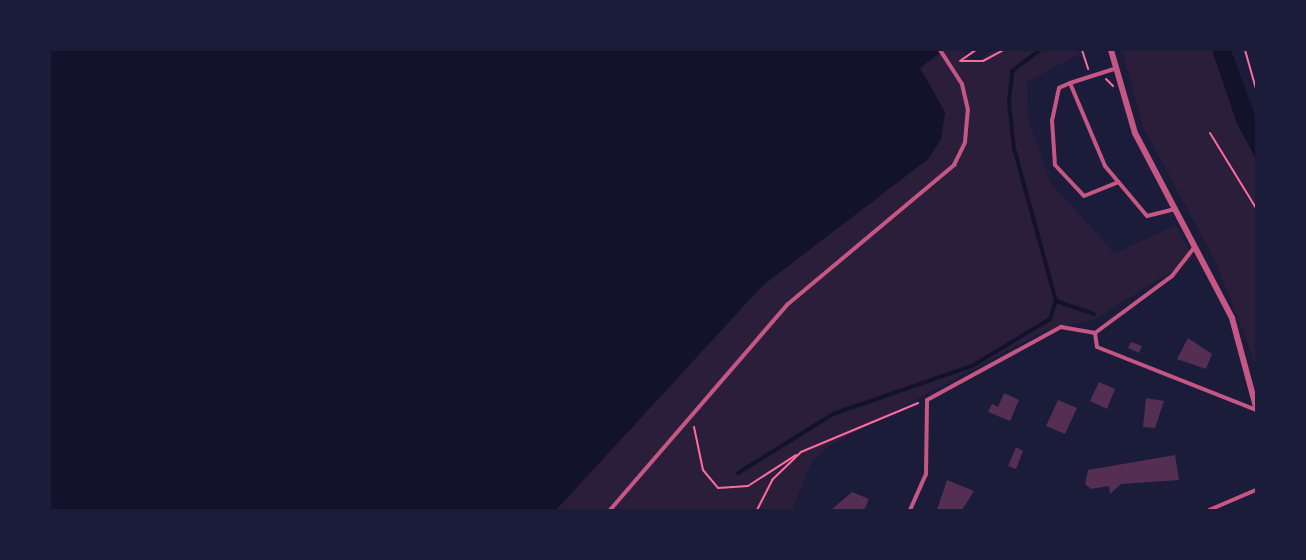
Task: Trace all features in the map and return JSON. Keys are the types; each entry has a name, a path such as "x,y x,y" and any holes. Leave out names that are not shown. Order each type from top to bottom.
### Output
{"street":[{"path":"1111,50 1114,69 1135,133 1197,245 1232,318 1257,408"}],"lane":[{"path":"610,510 693,412 801,292 954,165 969,118 953,67 940,50"},
{"path":"1114,69 1090,74 1059,88 1052,120 1055,165 1084,196 1118,182"},
{"path":"1070,83 1105,166 1118,182 1147,216 1177,209"},
{"path":"910,510 926,474 927,400 1061,327 1095,333 1172,276 1197,245"},
{"path":"1095,333 1097,347 1257,408"},
{"path":"1209,510 1257,490"}],"path":[{"path":"953,67 976,50"},
{"path":"961,61 982,61 1005,50"},
{"path":"1082,50 1090,74"},
{"path":"1245,50 1257,89"},
{"path":"1210,132 1257,208"},
{"path":"693,412 703,470 718,488 748,486 801,452 927,400"},
{"path":"757,510 772,480 801,452"}],"shaded area":[{"path":"50,50 944,50 920,68 945,112 941,139 928,159 762,286 556,510 50,510"},
{"path":"908,50 960,50 976,62 993,50 1087,50 1027,82 1028,118 1050,182 1115,253 1176,225 1193,258 1095,319 1044,331 829,446 812,461 792,510 556,510 762,286 928,159 941,139 945,112"},
{"path":"1122,50 1212,50 1237,123 1256,159 1256,365 1215,260 1143,127"},
{"path":"1212,50 1231,50 1256,118 1256,159 1237,123"}],"building":[{"path":"1188,338 1212,354 1206,369 1177,359"},
{"path":"1131,342 1142,346 1139,353 1128,348"},
{"path":"1099,382 1115,389 1107,409 1090,401"},
{"path":"1004,393 1019,400 1010,421 988,412 992,404 998,407"},
{"path":"1146,398 1164,401 1155,428 1143,427"},
{"path":"1058,400 1077,408 1065,434 1046,426"},
{"path":"1016,447 1023,451 1016,469 1008,466"},
{"path":"1175,455 1179,480 1121,484 1110,494 1109,486 1091,489 1085,484 1088,470"},
{"path":"947,480 974,491 962,510 937,510"},
{"path":"852,492 869,499 864,510 831,510"}],"waterway":[{"path":"738,473 833,414 972,366 1050,319 1056,301 1014,149 1009,102 1012,71 1040,50"},
{"path":"1056,301 1094,314"}]}
